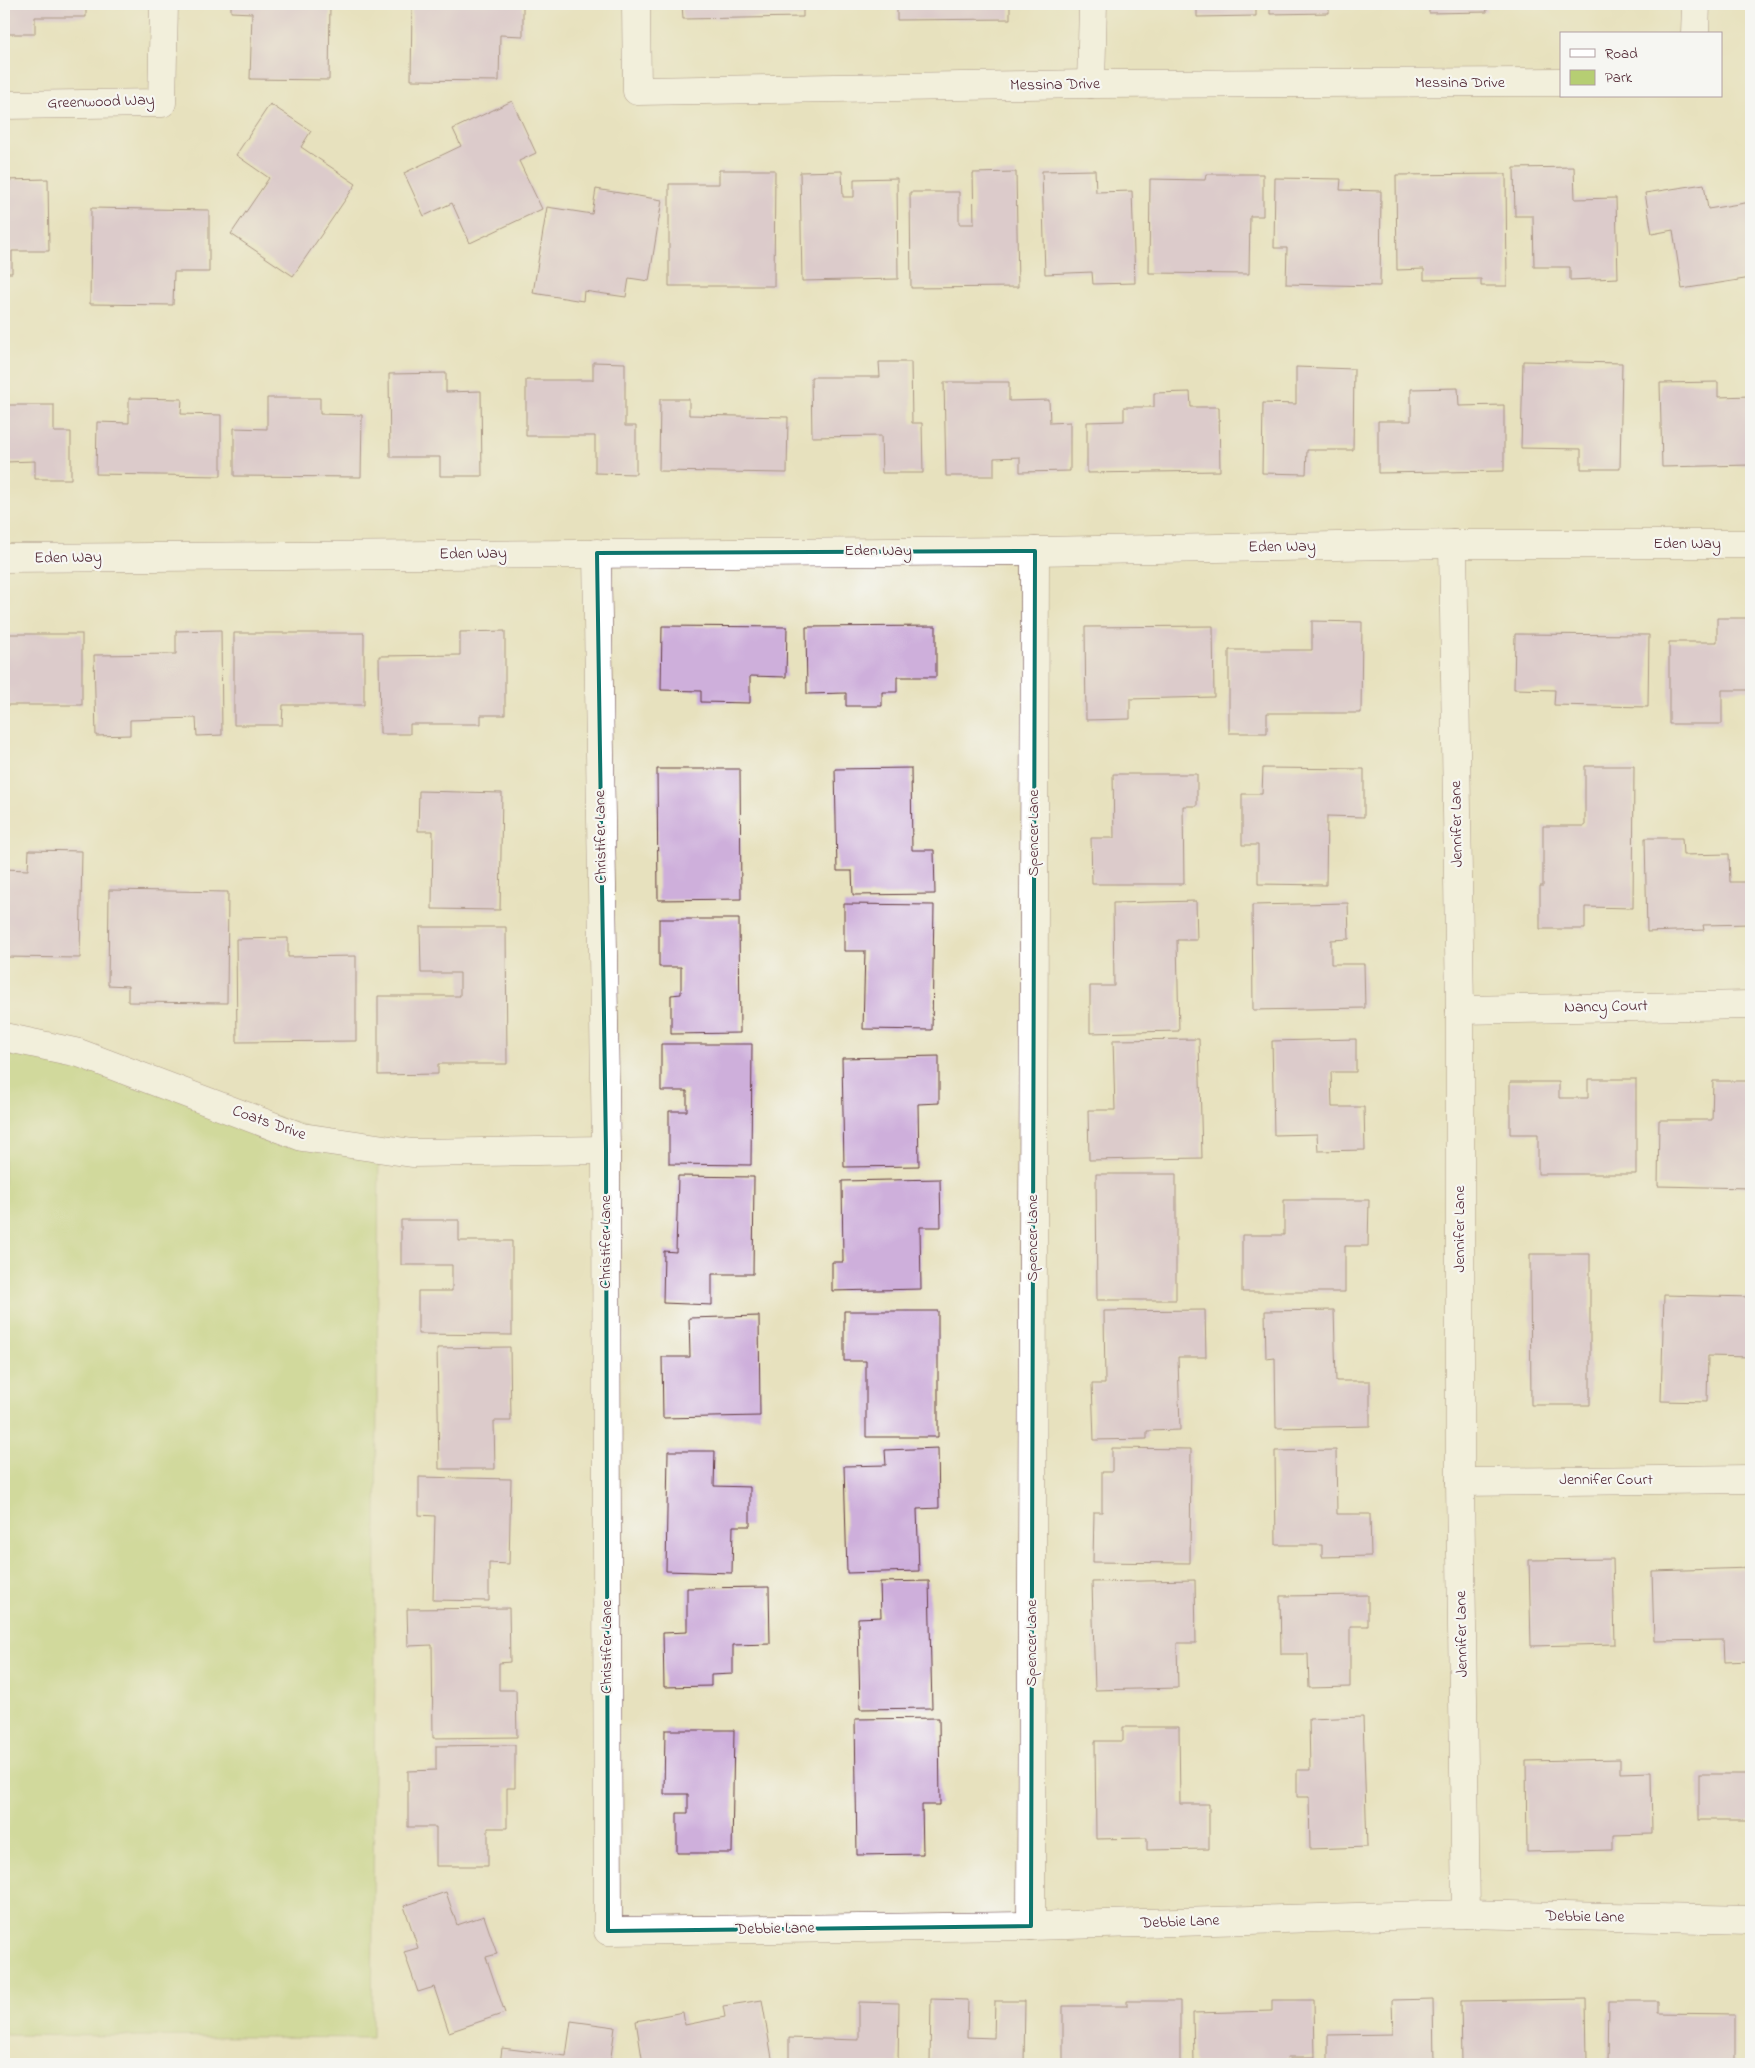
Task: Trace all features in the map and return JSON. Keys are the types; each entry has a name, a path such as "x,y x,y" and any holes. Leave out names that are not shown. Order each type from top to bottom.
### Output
{"street":[{"name":"Greenwood Way","path":"4,105 162,103 164,4"},
{"name":"Messina Drive","path":"636,4 637,91 1091,84 1560,82"},
{"path":"1091,84 1093,4"},
{"path":"1696,4 1696,32"},
{"name":"Eden Way","path":"4,558 1035,551 1453,544 1751,544"},
{"name":"Jennifer Lane","path":"1453,544 1460,1010 1460,1482 1466,1914"},
{"name":"Spencer Lane","path":"1030,1926 1035,551"},
{"name":"Christifer Lane","path":"597,553 606,1150 608,1931"},
{"name":"Nancy Court","path":"1460,1010 1751,1005"},
{"name":"Coats Drive","path":"4,1037 79,1053 302,1137 412,1153 606,1150"},
{"name":"Jennifer Court","path":"1460,1482 1751,1479"},
{"name":"Debbie Lane","path":"608,1931 1030,1926 1466,1914 1751,1920"}],"highlighted area":[{"path":"1035,551 1031,1926 608,1931 606,1150 597,553"}],"green space":[{"path":"4,1037 379,1148 372,2038 4,2035"}],"building":[{"path":"4,4 86,4 86,17 35,17 35,34 4,34"},
{"path":"231,4 330,4 329,80 250,79 252,13 231,12"},
{"path":"412,4 523,4 523,36 500,35 499,81 411,80"},
{"path":"682,4 803,4 803,17 683,19"},
{"path":"897,4 1010,4 1010,19 897,20"},
{"path":"1197,4 1256,4 1256,16 1197,17"},
{"path":"1270,4 1329,4 1329,13 1270,14"},
{"path":"1429,4 1486,4 1487,12 1429,13"},
{"path":"512,101 536,153 519,161 542,209 470,243 452,203 424,216 404,173 461,146 453,129"},
{"path":"270,104 311,131 301,147 356,184 293,276 231,234 269,178 236,155"},
{"path":"1574,167 1575,199 1616,198 1618,278 1570,280 1570,267 1534,267 1533,216 1515,216 1514,168"},
{"path":"719,170 775,170 774,286 669,286 669,184 719,184"},
{"path":"1095,170 1096,192 1132,191 1135,283 1093,284 1092,272 1045,274 1042,171"},
{"path":"842,171 843,197 854,197 854,179 897,178 898,279 802,281 800,172"},
{"path":"1016,172 1018,287 911,288 910,192 959,192 959,224 974,224 973,173"},
{"path":"1206,174 1263,174 1263,216 1250,216 1249,274 1149,273 1150,179 1205,180"},
{"path":"1506,174 1507,286 1481,286 1481,279 1424,280 1424,269 1397,270 1396,175"},
{"path":"1275,178 1341,179 1340,190 1381,191 1380,286 1286,284 1287,248 1274,248"},
{"path":"48,179 49,251 12,251 12,273 4,273 4,180"},
{"path":"1704,184 1708,209 1751,202 1751,278 1682,289 1673,230 1652,234 1645,193"},
{"path":"596,189 662,200 649,281 629,278 626,297 584,291 583,301 533,293 547,207 592,214"},
{"path":"91,208 209,210 209,272 174,272 173,305 90,304"},
{"path":"1523,361 1622,363 1620,469 1581,469 1581,449 1521,448"},
{"path":"593,362 625,363 625,426 636,426 636,474 595,473 595,436 526,436 526,380 593,380"},
{"path":"879,362 911,362 912,423 922,423 923,473 882,473 881,436 812,437 811,377 880,377"},
{"path":"1296,367 1354,369 1353,450 1307,450 1306,474 1262,473 1263,403 1296,404"},
{"path":"446,373 446,392 481,391 482,476 440,476 440,457 390,457 389,374"},
{"path":"944,382 1009,382 1009,401 1049,400 1050,423 1070,422 1070,471 1020,472 1020,457 994,458 994,476 946,476"},
{"path":"1718,382 1718,397 1751,396 1751,465 1662,467 1660,383"},
{"path":"1458,388 1459,406 1504,405 1504,471 1378,473 1378,421 1411,421 1411,389"},
{"path":"1190,392 1191,407 1219,407 1220,471 1087,473 1087,422 1124,421 1124,407 1154,407 1154,393"},
{"path":"129,398 182,399 181,414 221,415 221,476 96,474 97,422 129,423"},
{"path":"267,398 320,398 320,414 362,415 361,477 234,476 234,428 267,429"},
{"path":"660,399 689,399 689,415 788,417 787,473 659,471"},
{"path":"4,405 54,405 54,432 71,432 71,479 35,479 35,461 6,462 6,482 4,482"},
{"path":"1717,618 1751,618 1751,690 1722,690 1722,724 1669,724 1669,642 1717,642"},
{"path":"1312,621 1362,622 1361,713 1267,713 1267,733 1229,733 1229,650 1312,650"},
{"path":"662,626 787,627 786,677 750,676 750,703 701,702 701,691 661,690"},
{"path":"936,626 936,677 897,677 897,692 882,692 882,706 846,706 846,693 807,694 806,627"},
{"path":"1213,626 1214,697 1130,699 1130,719 1086,720 1085,627"},
{"path":"221,630 222,735 197,736 196,718 130,720 130,735 96,736 94,655 176,654 176,631"},
{"path":"505,631 505,715 481,715 481,724 410,724 410,734 380,734 379,656 460,655 460,632"},
{"path":"234,633 364,633 364,705 283,705 282,725 234,725"},
{"path":"4,634 82,634 82,705 4,705"},
{"path":"1515,634 1649,635 1648,707 1554,705 1555,690 1514,689"},
{"path":"1585,766 1634,766 1633,908 1585,907 1585,929 1540,929 1540,886 1543,886 1543,826 1585,826"},
{"path":"911,768 912,850 934,850 935,894 853,895 852,871 837,871 835,769"},
{"path":"1263,768 1364,769 1364,817 1327,816 1326,885 1258,884 1258,845 1242,845 1242,794 1262,794"},
{"path":"657,769 740,769 741,899 658,900"},
{"path":"1113,774 1197,774 1197,806 1183,806 1184,884 1092,884 1091,838 1114,838"},
{"path":"419,791 502,793 500,910 432,909 433,831 418,831"},
{"path":"1645,838 1682,838 1683,855 1729,854 1730,882 1751,882 1751,924 1703,925 1704,930 1647,932"},
{"path":"29,850 82,851 80,958 4,957 4,869 28,870"},
{"path":"109,890 228,892 227,1003 128,1002 128,986 108,985"},
{"path":"1196,901 1197,940 1177,940 1179,1031 1090,1033 1090,986 1114,986 1113,903"},
{"path":"1348,903 1349,939 1331,940 1331,964 1364,964 1365,1008 1253,1010 1252,905"},
{"path":"844,904 934,905 932,1030 863,1029 865,951 844,951"},
{"path":"659,919 739,919 740,1033 671,1034 671,995 681,994 681,967 659,967"},
{"path":"420,927 506,927 507,1064 438,1064 438,1074 378,1075 378,996 460,996 460,973 421,973"},
{"path":"288,938 288,957 356,956 356,1041 237,1042 236,939"},
{"path":"1199,1039 1202,1158 1089,1160 1088,1110 1115,1110 1113,1040"},
{"path":"1356,1039 1356,1072 1331,1072 1332,1107 1364,1107 1365,1150 1318,1151 1317,1134 1274,1135 1272,1041"},
{"path":"661,1044 752,1044 751,1165 669,1164 669,1111 687,1111 687,1091 661,1091"},
{"path":"939,1056 939,1103 918,1104 919,1166 844,1167 842,1058"},
{"path":"1588,1079 1636,1079 1636,1174 1538,1174 1538,1134 1510,1134 1510,1082 1559,1082 1559,1098 1588,1098"},
{"path":"1713,1081 1751,1081 1751,1188 1658,1186 1659,1120 1712,1120"},
{"path":"1096,1174 1176,1174 1176,1300 1097,1300"},
{"path":"678,1176 754,1177 753,1274 712,1274 712,1305 663,1303 664,1251 676,1252"},
{"path":"940,1179 941,1227 920,1227 921,1289 832,1291 832,1262 843,1262 842,1181"},
{"path":"1284,1200 1369,1200 1368,1246 1345,1246 1345,1292 1242,1292 1242,1235 1284,1235"},
{"path":"401,1220 459,1220 459,1241 512,1241 512,1335 418,1334 418,1291 452,1291 452,1265 401,1265"},
{"path":"1530,1254 1590,1254 1590,1405 1531,1405"},
{"path":"1664,1295 1751,1297 1751,1357 1708,1356 1707,1402 1661,1401"},
{"path":"1205,1310 1206,1357 1178,1357 1180,1430 1147,1431 1147,1439 1094,1440 1092,1384 1105,1384 1104,1311"},
{"path":"1334,1310 1336,1381 1370,1381 1370,1426 1276,1428 1275,1358 1266,1359 1265,1311"},
{"path":"844,1311 938,1311 938,1437 866,1437 866,1361 844,1361"},
{"path":"759,1316 760,1416 663,1418 662,1357 690,1357 689,1318"},
{"path":"510,1347 511,1421 494,1421 495,1469 439,1469 437,1348"},
{"path":"938,1448 939,1508 917,1509 919,1571 847,1573 844,1466 886,1465 885,1450"},
{"path":"1112,1448 1191,1449 1190,1563 1093,1562 1094,1512 1102,1512 1102,1472 1112,1472"},
{"path":"1336,1450 1337,1514 1370,1514 1371,1556 1322,1557 1322,1545 1276,1545 1275,1451"},
{"path":"668,1451 715,1451 714,1486 750,1487 750,1526 733,1526 732,1573 666,1571"},
{"path":"419,1477 511,1479 509,1564 489,1563 489,1601 433,1600 435,1516 419,1515"},
{"path":"1613,1559 1615,1644 1531,1646 1529,1560"},
{"path":"1751,1568 1751,1661 1725,1662 1724,1640 1654,1641 1652,1571"},
{"path":"1195,1580 1196,1643 1177,1643 1178,1688 1095,1690 1092,1582"},
{"path":"929,1581 932,1708 860,1709 858,1618 881,1617 880,1582"},
{"path":"769,1587 770,1644 733,1645 733,1674 711,1675 711,1686 664,1687 663,1633 687,1632 687,1588"},
{"path":"1368,1595 1368,1626 1350,1626 1350,1687 1309,1688 1308,1654 1281,1654 1280,1596"},
{"path":"509,1608 510,1662 499,1663 499,1690 516,1690 517,1737 433,1738 432,1645 408,1646 407,1609"},
{"path":"1363,1717 1367,1847 1310,1849 1309,1797 1297,1797 1297,1770 1310,1770 1309,1719"},
{"path":"939,1718 940,1805 922,1805 923,1854 857,1855 855,1719"},
{"path":"1123,1727 1179,1727 1180,1804 1209,1804 1209,1849 1147,1850 1147,1838 1096,1839 1095,1741 1123,1741"},
{"path":"665,1730 734,1730 732,1853 677,1853 677,1813 688,1813 688,1794 664,1794"},
{"path":"515,1745 515,1788 507,1788 507,1828 488,1828 488,1866 436,1866 436,1827 408,1827 408,1771 436,1770 436,1746"},
{"path":"1620,1759 1620,1773 1651,1772 1652,1834 1613,1835 1613,1850 1527,1852 1526,1761"},
{"path":"1699,1774 1751,1774 1751,1820 1699,1820"},
{"path":"446,1892 457,1925 484,1916 497,1954 486,1957 505,2013 449,2032 434,1987 418,1992 404,1952 418,1948 404,1906"},
{"path":"931,1999 968,2000 967,2037 994,2038 995,2001 1025,2001 1024,2064 930,2064"},
{"path":"1433,1999 1434,2064 1328,2064 1328,2035 1393,2034 1392,2000"},
{"path":"1586,1999 1587,2061 1549,2062 1549,2064 1462,2064 1461,2001"},
{"path":"762,2000 773,2064 643,2064 636,2021 683,2012 685,2025 725,2017 723,2006"},
{"path":"1272,2000 1314,2000 1315,2057 1287,2057 1288,2064 1194,2064 1193,2013 1272,2011"},
{"path":"1127,2001 1180,2001 1180,2064 1063,2064 1063,2006 1127,2006"},
{"path":"1608,2001 1657,2001 1657,2013 1735,2014 1735,2064 1607,2064"},
{"path":"859,2002 899,2003 898,2064 789,2064 789,2038 859,2040"},
{"path":"571,2021 615,2027 610,2064 500,2064 502,2048 566,2056"},
{"path":"1290,2059 1315,2059 1315,2064 1290,2064"}]}
